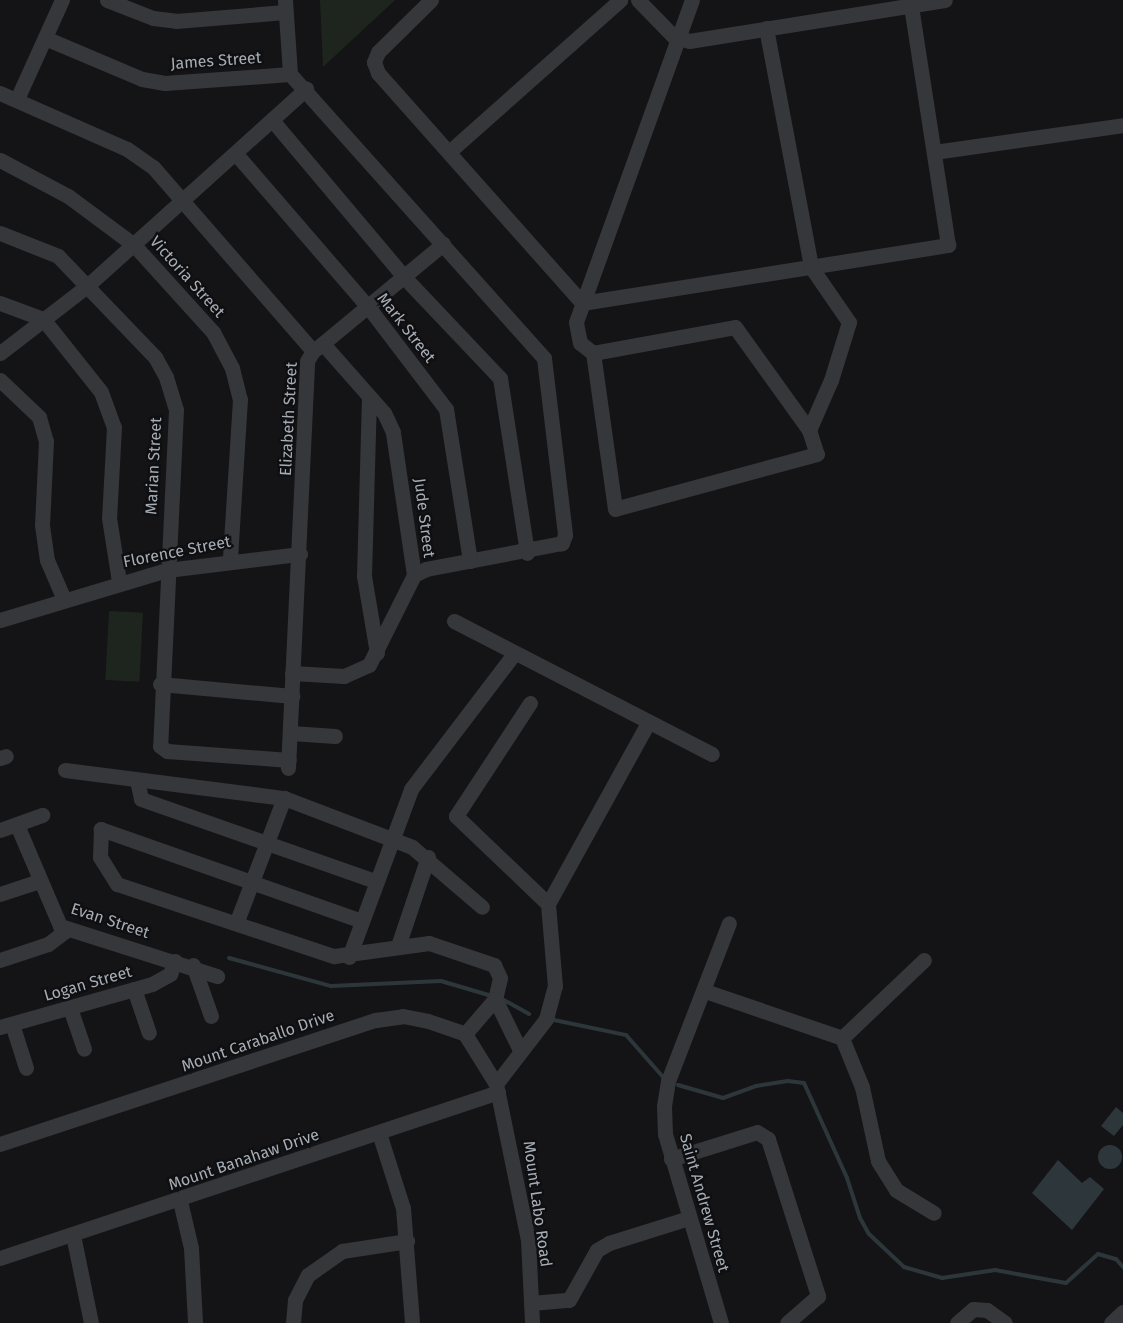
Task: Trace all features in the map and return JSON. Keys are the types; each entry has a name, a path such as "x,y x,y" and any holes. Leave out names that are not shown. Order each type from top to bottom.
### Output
{"street":[{"path":"17,99 62,0"},
{"path":"107,0 153,18 176,21 285,6 290,74 306,89 544,358 565,535 554,548 470,561 414,575"},
{"path":"431,0 374,62 378,73 582,303"},
{"path":"449,152 620,0"},
{"path":"638,0 680,41"},
{"path":"593,352 735,327 809,430 817,454 615,509 593,352 576,333 582,303 680,41 692,0"},
{"path":"680,41 910,3 945,0"},
{"path":"582,303 948,245 910,3"},
{"path":"766,28 811,267 849,322 831,380 809,430"},
{"name":"James Street","path":"45,38 142,79 165,83 290,74"},
{"path":"0,352 87,286 306,89"},
{"name":"Elizabeth Street","path":"0,93 127,149 153,167 319,348 307,361 300,554 288,764"},
{"path":"272,120 404,277 500,378 527,553"},
{"path":"934,152 1123,124"},
{"name":"Mark Street","path":"236,154 369,308 446,409 470,561"},
{"name":"Victoria Street","path":"0,160 68,196 134,244 213,332 232,368 240,399 230,559"},
{"name":"Marian Street","path":"0,233 58,256 155,357 176,410 160,684 160,746 167,751 288,764"},
{"path":"319,348 442,244"},
{"path":"0,303 43,319 101,392 114,427 109,518 119,581"},
{"name":"Jude Street","path":"292,673 357,674 376,653 414,575 393,432 369,397 319,348"},
{"path":"0,380 39,417 46,441 42,525 47,560 63,597"},
{"path":"369,397 364,576 376,653"},
{"name":"Florence Street","path":"0,620 63,597 167,570 230,559 300,554"},
{"path":"454,621 514,654 712,754"},
{"path":"349,957 359,920 411,789 514,654"},
{"path":"160,684 292,696"},
{"path":"530,703 456,816 548,904"},
{"path":"497,1088 519,1048 546,1019 555,986 548,904 648,723"},
{"path":"291,733 335,736"},
{"path":"65,770 284,798 391,838 428,857 482,907"},
{"path":"137,780 141,799 375,880"},
{"path":"237,921 284,798"},
{"path":"0,830 42,815"},
{"name":"Evan Street","path":"17,825 52,914 68,929 193,965 217,976"},
{"path":"359,920 101,829 100,858 117,884 237,921 334,957 349,957 398,946 429,943 494,965 500,978 495,999 465,1034 497,1088"},
{"path":"398,946 428,857"},
{"path":"0,894 39,881"},
{"name":"Saint Andrew Street","path":"721,1323 688,1218 665,1134 668,1081 705,991 729,923"},
{"path":"0,960 48,944 68,929"},
{"path":"842,1038 924,960"},
{"name":"Logan Street","path":"6,1026 134,989 170,974 175,961"},
{"path":"193,965 211,1016"},
{"path":"134,989 149,1033"},
{"path":"705,991 842,1038 862,1087 878,1161 896,1190 934,1213"},
{"path":"495,999 519,1048"},
{"path":"70,1008 84,1049"},
{"name":"Mount Caraballo Drive","path":"0,1144 376,1020 403,1016 465,1034"},
{"path":"6,1026 26,1068"},
{"name":"Mount Banahaw Drive","path":"0,1258 180,1201 380,1133 497,1088"},
{"name":"Mount Labo Road","path":"497,1088 520,1188 532,1323"},
{"path":"672,1159 757,1132 768,1138 818,1296 787,1323"},
{"path":"380,1133 403,1208 412,1323"},
{"path":"180,1201 191,1248 195,1323"},
{"path":"531,1303 569,1300 597,1250 609,1243 688,1218"},
{"path":"73,1235 91,1323"},
{"path":"294,1323 295,1300 317,1269 342,1251 407,1241"},
{"path":"957,1323 973,1309 987,1310 1005,1323"},
{"path":"1111,1323 1123,1312"}],"shaded area":[{"path":"320,0 395,0 323,67"},
{"path":"109,611 143,613 139,682 105,680"},
{"path":"1116,1107 1123,1113 1123,1125 1114,1136 1101,1126"},
{"path":"1110,1145 1118,1149 1122,1157 1118,1165 1110,1169 1102,1165 1098,1157 1102,1149"},
{"path":"1058,1160 1082,1183 1090,1177 1104,1189 1072,1230 1032,1193"}],"waterway":[{"path":"229,958 331,986 441,981 492,996"},
{"path":"502,999 529,1014"},
{"path":"554,1020 626,1035 663,1077"},
{"path":"678,1085 723,1098 756,1086 788,1081 804,1083 847,1178 860,1218 869,1234 904,1267 942,1278 995,1270 1066,1283 1098,1254 1116,1259 1123,1267"}]}
